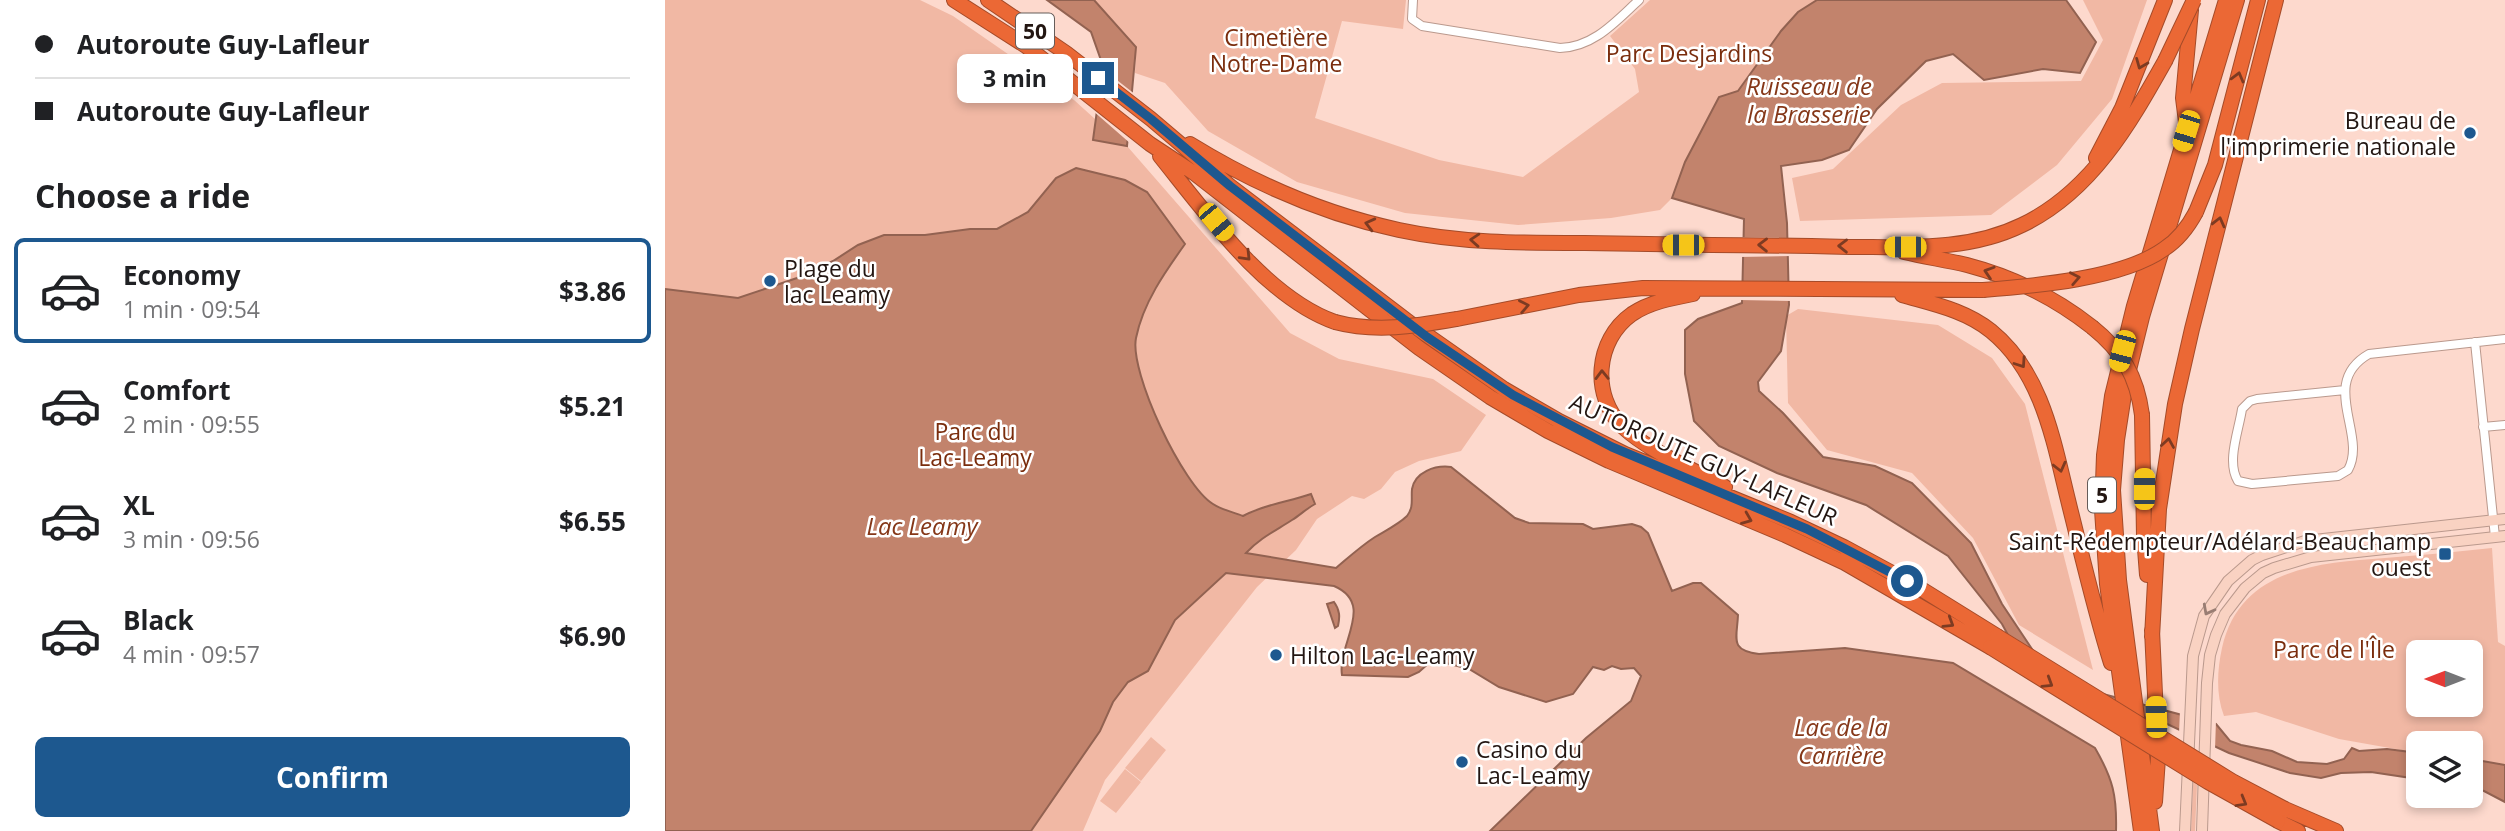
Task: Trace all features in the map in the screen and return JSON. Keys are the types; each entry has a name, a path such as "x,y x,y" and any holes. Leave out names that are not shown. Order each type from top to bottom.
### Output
{"highway":[{"name":"AUTOROUTE GUY-LAFLEUR","path":"954,0 1009,34 1079,86 1150,144 1204,181 1431,356 1522,416 1620,467 1796,539 1993,642"},
{"name":"AUTOROUTE GUY-LAFLEUR","path":"988,0 1080,64 1151,119 1230,186 1427,337 1495,384 1619,451 1791,522 1882,567 2208,782 2281,815 2336,831"},
{"path":"2078,186 2122,108 2165,0"},
{"path":"1151,119 1225,164 1290,197 1329,212 1390,229 1448,238 1519,243 1949,246 1997,236 2044,213 2078,186 2111,152 2165,61 2193,0"},
{"path":"2186,131 2183,98 2193,0"},
{"name":"5","path":"2153,831 2133,731 2103,546 2104,455 2118,368 2226,0"},
{"name":"5","path":"2141,831 2133,731 2123,703 2127,688 2114,520 2115,464 2121,407 2142,317 2237,0"},
{"path":"1150,144 1233,244 1296,303 1335,321 1357,327 1383,329 1457,319 1604,292 1643,288 1983,289 2061,281 2143,261 2176,240 2196,212 2215,165 2258,0"},
{"path":"2152,637 2160,498 2179,381 2276,0"},
{"path":"1881,247 1969,266 2009,279 2048,298 2092,327 2116,348 2128,365 2137,388 2142,415 2144,536 2157,740 2153,831"},
{"path":"1721,288 1656,303 1625,320 1613,335 1604,354 1601,378 1605,398 1615,418 1642,441 1791,522"},
{"path":"1880,289 1949,308 1971,318 2002,341 2021,362 2038,393 2049,424 2099,627 2123,703"},
{"name":"AUTOROUTE GUY-LAFLEUR","path":"2281,815 2298,831"}],"main road":[{"path":"2185,831 2193,656 2204,616 2221,589 2252,560 2272,550 2305,541 2499,519"},
{"path":"2202,831 2208,676 2215,635 2237,596 2263,573 2311,557 2500,537"}],"street":[{"path":"1413,0 1411,14 1418,25 1567,48 1583,45 1597,37 1639,0"},
{"path":"2345,390 2257,398 2246,404 2242,409 2233,462 2238,481 2252,484 2345,473 2351,467 2353,456 2345,390 2350,370 2369,354 2505,339"},
{"path":"2475,342 2491,498 2499,519 2500,537"},
{"path":"2483,427 2505,425"}],"green space":[{"name":"Lac Leamy","path":"665,0 920,0 953,16 1074,100 1095,119 1093,140 1127,146 1290,333 1339,359 1433,379 1486,415 1461,451 1419,461 1395,472 1381,489 1364,499 1352,496 1317,519 1296,550 1257,587 1105,780 1083,831 665,831"},
{"path":"1094,0 1406,0 1403,29 1342,21 1315,118 1439,160 1523,177 1639,92 1635,69 1610,36 1650,0 1817,0 1798,12 1685,162 1672,198 1660,210 1611,218 1518,225 1405,213 1297,182 1208,131 1165,83 1135,73 1136,47"},
{"path":"2083,0 2147,0 2112,99 2057,165 1991,215 1800,221 1792,178 1833,169 1901,105 1942,83 2081,81 2103,40"},
{"path":"1798,309 1938,325 1992,358 2025,404 2093,670 2019,625 1973,538 1912,473 1827,450 1788,403 1786,316"},
{"name":"Parc de l'Île","path":"2492,548 2498,642 2505,646 2505,765 2483,761 2483,731 2406,731 2406,751 2339,739 2256,712 2224,716 2218,683 2219,665 2231,621 2246,601 2264,586 2285,575 2334,563"},
{"path":"1151,737 1166,750 1141,781 1125,768"},
{"path":"1125,769 1141,782 1116,813 1100,801"},
{"path":"2193,782 2197,785 2195,831 2191,831"}],"water":[{"path":"1047,0 1094,0 1136,47 1127,146 1093,140 1103,66 1091,32"},
{"name":"Ruisseau de la Brasserie","path":"1817,0 2066,0 2096,42 2080,73 2043,69 1984,80 1953,54 1926,61 1877,109 1849,150 1822,160 1781,166 1787,223 1789,305 1781,351 1758,382 1759,391 1823,457 1875,466 1912,483 1971,543 2002,604 2034,652 2103,694 2216,724 2230,741 2272,751 2297,762 2327,764 2344,759 2352,748 2359,751 2387,749 2406,751 2406,777 2371,772 2341,773 2321,778 2290,773 2229,753 2165,723 2094,703 2019,655 2002,624 1948,556 1866,505 1777,473 1719,446 1694,421 1685,374 1685,330 1698,319 1742,303 1744,219 1672,198 1685,162 1719,97 1738,91 1798,12"},
{"name":"Lac Leamy","path":"1076,168 1125,180 1147,192 1185,244 1149,300 1139,325 1136,354 1149,401 1187,475 1213,504 1243,516 1311,494 1315,504 1262,539 1246,553 1336,568 1365,544 1407,516 1414,483 1421,474 1445,467 1451,467 1515,518 1529,523 1583,524 1593,529 1632,524 1648,533 1672,591 1693,583 1701,583 1738,615 1736,637 1743,650 1759,654 1845,648 1953,663 2095,748 2113,788 2116,831 1490,831 1586,738 1631,701 1641,676 1634,668 1621,669 1612,666 1604,670 1593,667 1573,694 1546,702 1499,687 1469,669 1446,663 1429,663 1408,677 1342,675 1342,663 1354,614 1352,603 1346,594 1334,586 1226,573 1175,620 1148,671 1128,682 1113,702 1100,731 1031,831 665,831 665,289 738,298 797,278 833,261 858,245 884,235 925,235 970,229 997,229 1028,212 1056,178"},
{"path":"1334,602 1339,617 1338,626 1335,628 1327,604"},
{"path":"2483,761 2505,765 2505,802 2484,791"}],"pier":[{"path":"1099,66 1136,95 1131,144 1092,110"},
{"path":"1740,237 1791,238 1792,256 1739,257"},
{"path":"1739,282 1792,283 1792,301 1739,300"},
{"path":"2180,710 2216,720 2215,750 2179,733"}],"place":[{"name":"Bureau de l'imprimerie nationale","path":"2470,133"},
{"name":"Plage du lac Leamy","path":"770,281"},
{"name":"Saint-Rédempteur/Adélard-Beauchamp ouest","path":"2445,554"},
{"name":"Hilton Lac-Leamy","path":"1276,655"},
{"name":"Casino du Lac-Leamy","path":"1462,762"}],"route":[{"path":"1098,78 1230,186 1427,337 1513,395 1647,464 1774,514 1853,551 1907,581"}],"park label":[{"name":"Cimetière Notre-Dame","path":"1276,50"},
{"name":"Parc Desjardins","path":"1689,53"},
{"name":"Parc du Lac-Leamy","path":"975,444"}],"water label":[{"name":"Lac de la Carrière","path":"1841,740"}]}
